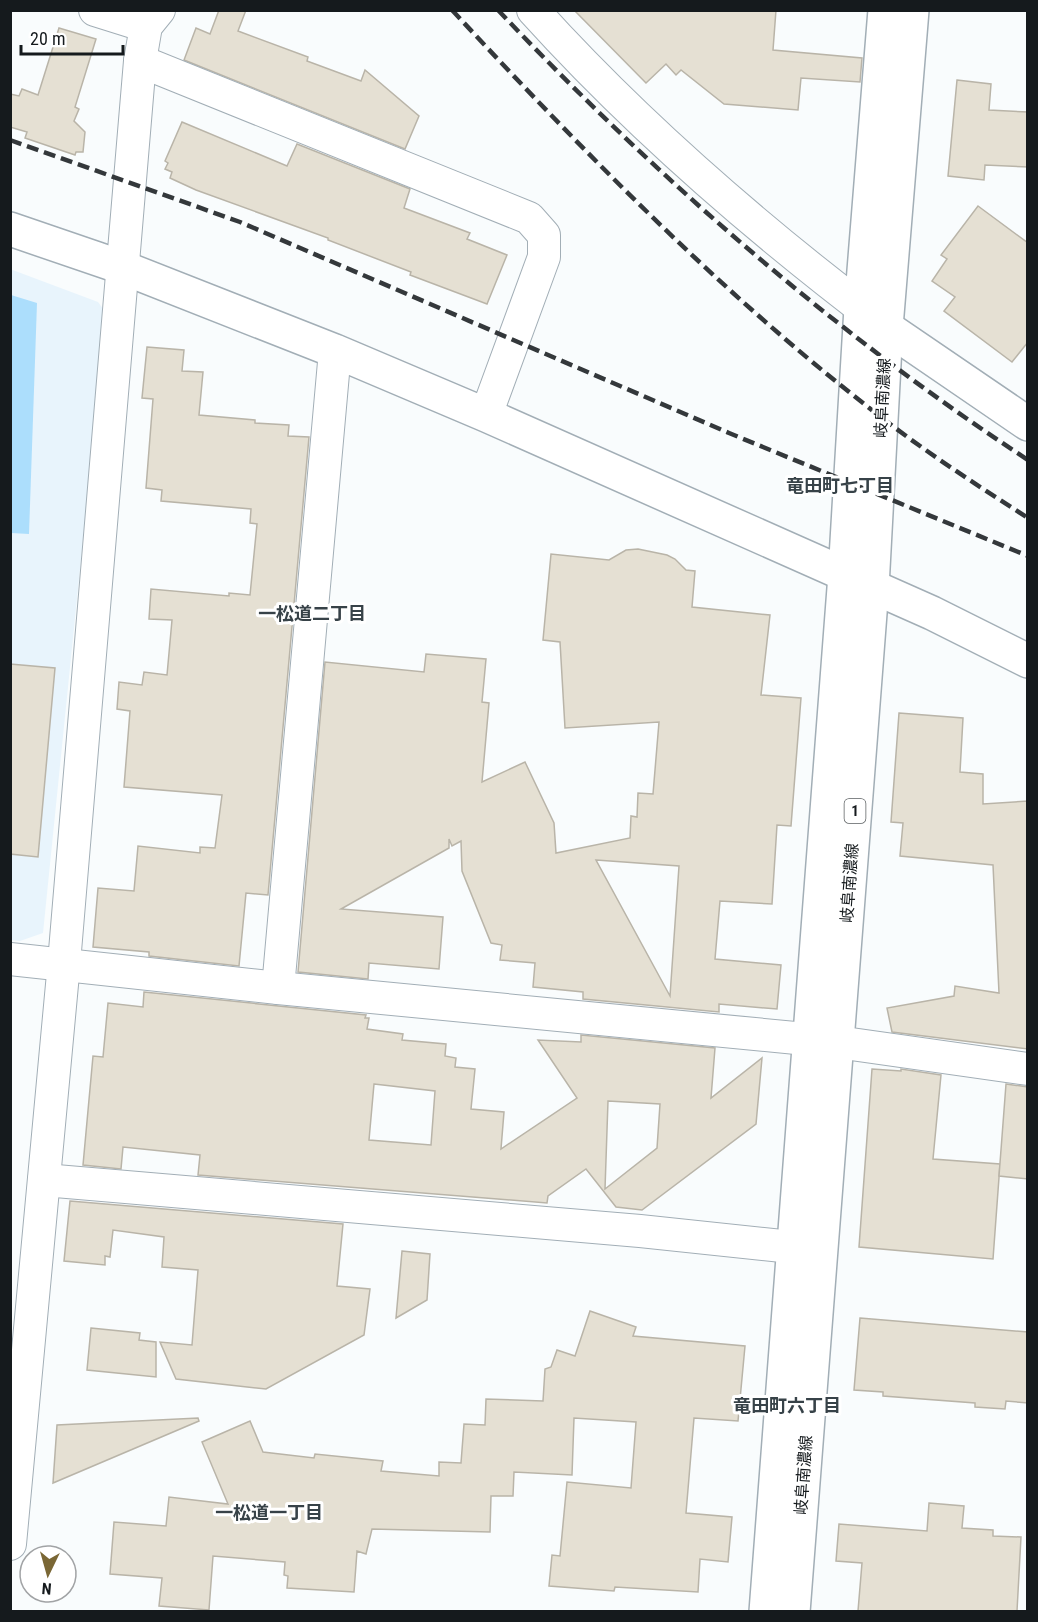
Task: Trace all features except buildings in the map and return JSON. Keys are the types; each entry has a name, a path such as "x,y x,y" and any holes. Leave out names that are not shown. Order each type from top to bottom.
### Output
{"main road":[{"name":"岐阜南濃線","path":"794,1611 808,1249 859,581 873,318 885,10"},
{"name":"岐阜南濃線","path":"873,318 912,10"},
{"path":"10,229 124,268 335,351 486,415 932,613 1028,661"},
{"path":"873,318 1028,424"},
{"name":"岐阜南濃線","path":"766,1611 808,1249"}],"street":[{"path":"10,1544 20,1350 44,1180 140,61 152,18 95,10"},
{"path":"532,10 586,69 685,162 873,318"},
{"path":"140,61 529,218 544,235 544,257 486,415"},
{"path":"278,988 335,351"},
{"path":"10,958 278,988 824,1041 1028,1069"},
{"path":"44,1180 617,1229 808,1249"}],"shaded area":[{"path":"10,269 98,302 106,313 43,933 20,941 10,940"},
{"path":"11,295 37,303 29,534 11,533"}],"railway":[{"path":"452,10 599,164 754,312 883,419 944,463 1028,518"},
{"path":"498,10 621,133 684,193 750,250 886,360 1028,460"},
{"path":"10,140 240,222 729,433 1028,556"}],"district":[{"name":"竜田町七丁目","path":"840,486"},
{"name":"一松道二丁目","path":"312,614"},
{"name":"竜田町六丁目","path":"787,1406"},
{"name":"一松道一丁目","path":"269,1513"}]}
